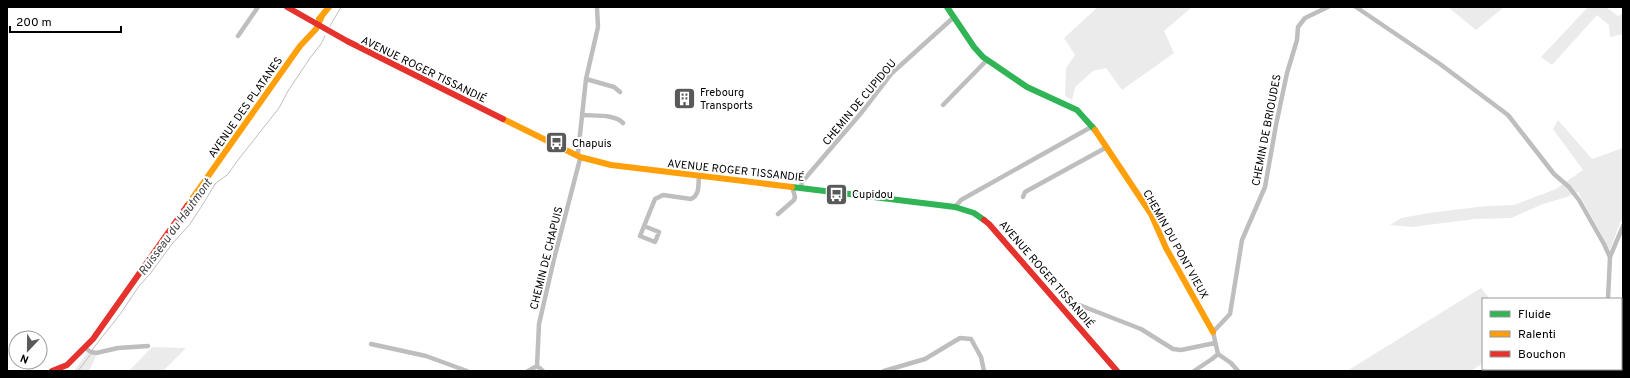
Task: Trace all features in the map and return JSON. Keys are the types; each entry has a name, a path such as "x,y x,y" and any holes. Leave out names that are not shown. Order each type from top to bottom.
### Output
{"main road":[{"name":"AVENUE ROGER TISSANDIÉ","path":"287,7 316,25 382,59 580,157 611,165 955,206 974,213 989,224 1117,371"},
{"path":"316,25 329,7"},
{"name":"CHEMIN DU PONT VIEUX","path":"947,7 974,48 987,60 1027,87 1077,110 1093,126 1151,214 1166,248 1213,332"},
{"name":"AVENUE DES PLATANES","path":"59,370 67,365 85,348 100,331 316,25"}],"street":[{"path":"238,36 258,7"},
{"name":"CHEMIN DE CHAPUIS","path":"536,366 539,324 580,157 578,153 586,79 598,28 597,7"},
{"name":"CHEMIN DE BRIOUDES","path":"1213,332 1230,314 1242,240 1266,188 1276,125 1287,73 1297,40 1298,28 1305,18 1328,7"},
{"path":"1356,7 1440,64 1508,116 1554,174 1579,200 1610,257"},
{"name":"CHEMIN DE CUPIDOU","path":"801,187 802,182 862,112 892,73 954,17"},
{"path":"943,105 987,60"},
{"path":"586,79 614,87 620,92"},
{"path":"582,115 612,118 620,120 623,124"},
{"path":"955,206 962,200 1093,126"},
{"path":"1023,196 1025,192 1107,147"},
{"path":"644,226 655,199 663,195 691,199 695,197 697,194 699,176"},
{"path":"778,214 794,200 795,197 792,186"},
{"path":"1608,298 1610,257 1623,226"},
{"path":"1069,301 1141,329 1173,349 1181,350 1215,343"},
{"path":"1213,332 1218,354 1231,363 1238,371"},
{"path":"884,371 925,359 960,338 971,339 981,357 984,371"},
{"path":"372,344 426,356 467,371"},
{"path":"85,348 96,353 118,348 148,346"},
{"path":"1194,371 1218,354"},
{"path":"528,371 536,366 543,371"}],"shaded area":[{"path":"1098,7 1192,7 1164,31 1174,53 1122,90 1106,68 1093,71 1075,87 1072,100 1065,96 1066,68 1075,55 1064,38"},
{"path":"1448,7 1504,7 1476,30"},
{"path":"1588,7 1606,7 1618,16 1623,13 1623,34 1610,37 1609,25 1597,15 1552,65 1541,57"},
{"path":"1558,120 1592,159 1623,148 1623,223 1621,220 1610,250 1578,192 1543,204 1511,218 1475,219 1412,227 1390,225 1401,218 1429,213 1486,206 1514,205 1556,189 1583,170 1553,129"},
{"path":"1481,288 1489,298 1482,298 1482,364 1471,371 1347,371"},
{"path":"152,347 186,348 163,371 129,371"},
{"path":"88,351 96,356 89,371 74,371"}],"waterway":[{"name":"Ruisseau du Hautmont","path":"330,26 341,7"},
{"name":"Ruisseau du Hautmont","path":"92,350 121,313 139,286 190,224 215,184 228,174 279,108 288,91 325,36"},
{"name":"Ruisseau du Hautmont","path":"78,371 90,355"}],"traffic: fast":[{"path":"947,7 974,47 983,57 1027,87 1077,110 1095,130"},
{"path":"792,187 955,207 974,213 984,220"}],"traffic: slow":[{"path":"319,19 329,7"},
{"path":"187,206 300,46 316,29 322,16"},
{"path":"503,119 580,157 611,165 792,187"},
{"path":"1095,130 1151,214 1166,248 1213,332"}],"traffic: jam":[{"path":"287,7 347,41 503,119"},
{"path":"52,371 67,365 93,339 187,206"},
{"path":"984,220 1117,371"}],"place":[{"name":"Frebourg Transports","path":"684,98"},
{"name":"Chapuis","path":"556,143"},
{"name":"Cupidou","path":"837,194"}]}
